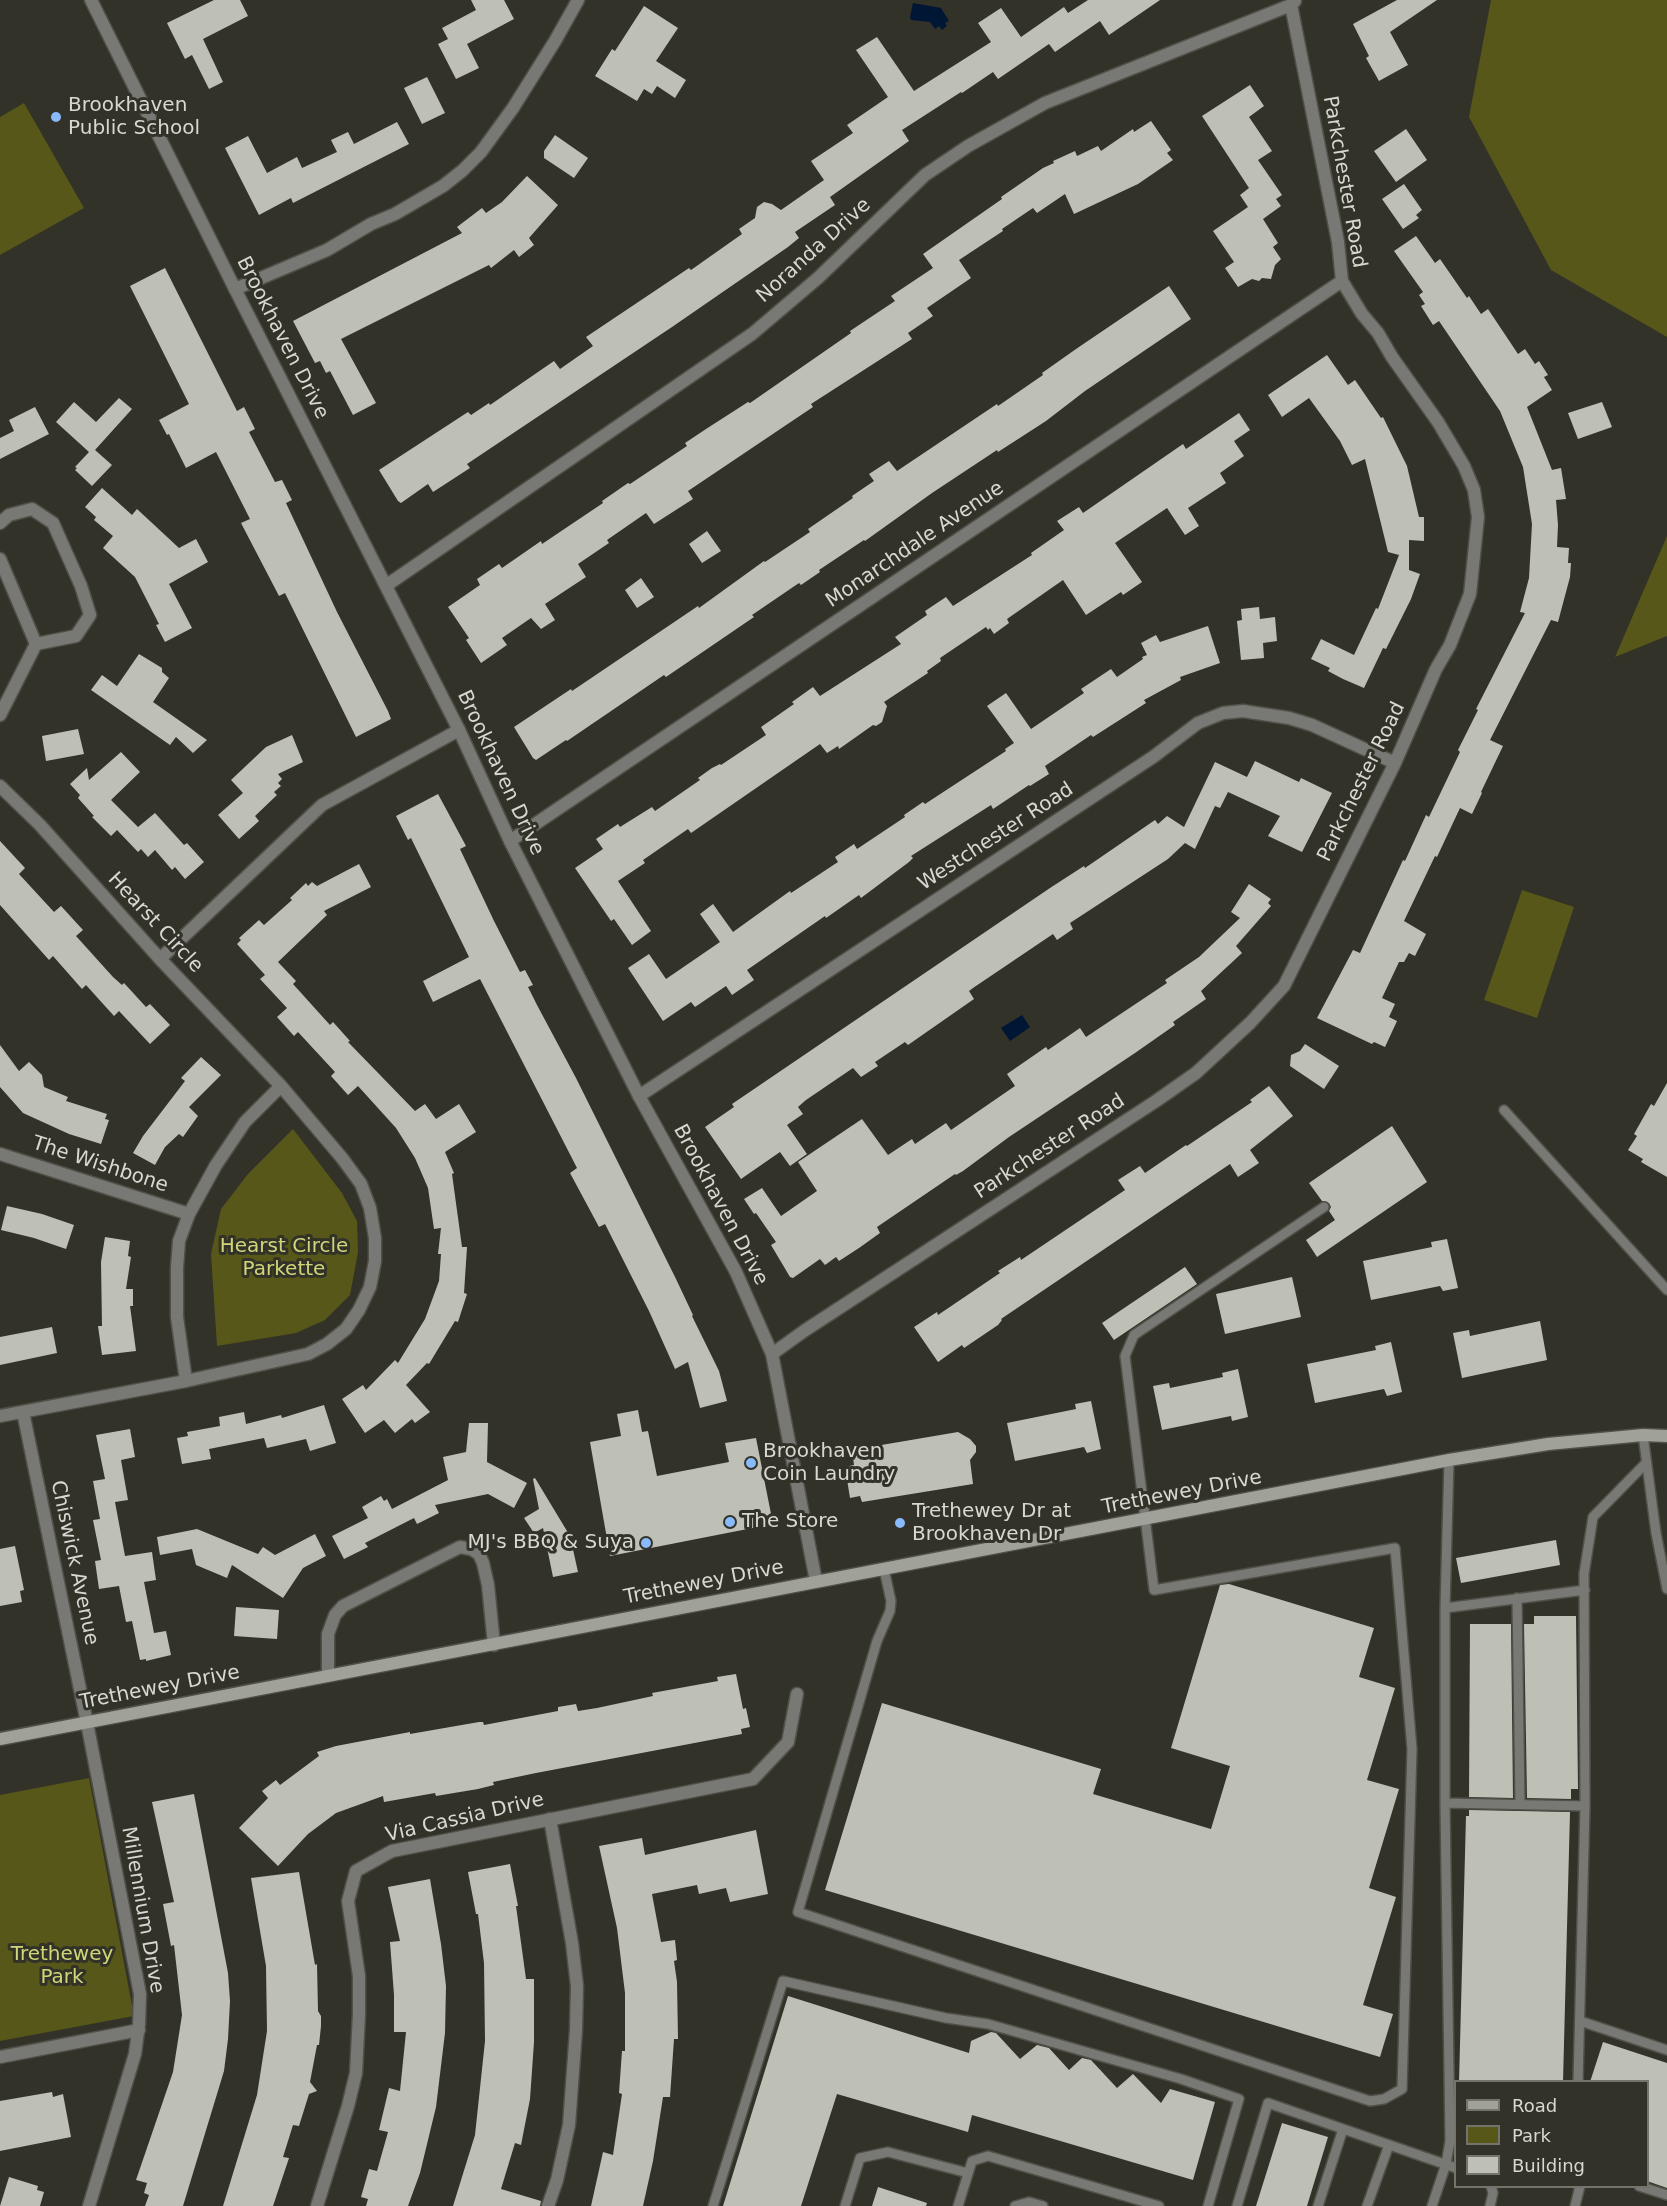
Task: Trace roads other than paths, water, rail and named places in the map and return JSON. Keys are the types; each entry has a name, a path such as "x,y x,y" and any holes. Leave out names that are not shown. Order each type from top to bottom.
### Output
{"main road":[{"name":"Trethewey Drive","path":"0,1739 1449,1460 1548,1444 1643,1435 1667,1436"}],"street":[{"name":"Brookhaven Drive","path":"91,0 235,289 387,585 459,730 510,841 639,1096 736,1272 772,1354 816,1581"},
{"path":"235,289 327,250 371,224 396,214 443,186 462,171 498,129 527,87 578,0"},
{"name":"Parkchester Road","path":"772,1354 1196,1073 1250,1023 1284,986 1395,763 1436,669 1450,645 1470,594 1478,517 1474,490 1450,442 1342,281 1338,242 1293,3"},
{"name":"Noranda Drive","path":"387,585 752,334 818,278 925,175 968,146 1045,103 1293,3"},
{"name":"Monarchdale Avenue","path":"510,841 1342,281"},
{"path":"0,523 9,515 32,509 53,524 81,586 90,615 76,636 36,644"},
{"path":"0,559 36,644 0,715"},
{"name":"Westchester Road","path":"639,1096 1134,770 1198,723 1223,713 1243,711 1289,718 1312,725 1395,763"},
{"path":"160,958 322,805 459,730"},
{"name":"Hearst Circle","path":"0,786 40,825 160,958 281,1086 342,1158 361,1184 370,1208 375,1239 375,1261 370,1287 358,1310 346,1329 327,1344 308,1354 186,1381 0,1416"},
{"path":"186,1381 177,1317 179,1241 189,1214 216,1165 245,1122 281,1086"},
{"name":"The Wishbone","path":"0,1154 189,1214"},
{"name":"Chiswick Avenue","path":"23,1412 87,1723"},
{"path":"328,1675 328,1634 335,1615 343,1606 460,1547 471,1549 479,1554 483,1563 488,1585 494,1645"},
{"name":"Via Cassia Drive","path":"317,2206 356,2073 359,1976 348,1901 356,1871 392,1851 753,1779 788,1742 797,1694"},
{"name":"Millennium Drive","path":"87,1723 140,1994 139,2030 135,2054 89,2206"},
{"path":"548,2206 557,2180 569,2125 577,1986 572,1943 550,1819"},
{"path":"0,2057 139,2030"}],"lane":[{"path":"1504,1110 1667,1290"},
{"path":"884,1569 891,1601 890,1611 877,1641 798,1912 1370,2101 1384,2099 1402,2088 1412,1749 1395,1548 1154,1590 1125,1356 1134,1335 1324,1208"},
{"path":"1643,1435 1656,1533 1665,1566 1667,1589"},
{"path":"1432,2206 1451,2166 1453,2141 1445,1803 1445,1608 1449,1460"},
{"path":"1578,2080 1585,1806 1584,1574 1593,1517 1646,1464"},
{"path":"1445,1608 1585,1590"},
{"path":"1516,1598 1520,1804"},
{"path":"1445,1803 1585,1806"},
{"path":"713,2206 783,1981 946,2018 988,2024 1181,2079 1239,2099 1208,2206"},
{"path":"1580,2021 1667,2050"},
{"path":"1237,2206 1268,2103 1451,2166"},
{"path":"1318,2206 1343,2129"},
{"path":"1367,2206 1389,2145"},
{"path":"845,2206 860,2158 888,2152 968,2173"},
{"path":"958,2206 972,2161 988,2156 1159,2206"},
{"path":"1490,2206 1493,2193 1491,2188"},
{"path":"1575,2206 1580,2188"},
{"path":"1642,2188 1667,2195"},
{"path":"1016,2206 1029,2202 1043,2206"}],"water":[{"path":"913,3 941,8 949,21 945,23 947,26 942,30 939,26 935,29 930,22 911,20"},
{"path":"1022,1015 1030,1027 1010,1041 1001,1028"}],"place":[{"name":"Brookhaven Public School","path":"56,117"},
{"name":"Brookhaven Coin Laundry","path":"751,1463"},
{"name":"The Store","path":"730,1522"},
{"name":"Trethewey Dr at Brookhaven Dr","path":"900,1523"},
{"name":"MJ's BBQ & Suya","path":"646,1543"}],"park label":[{"name":"Hearst Circle Parkette","path":"284,1258"},
{"name":"Trethewey Park","path":"62,1966"}]}
